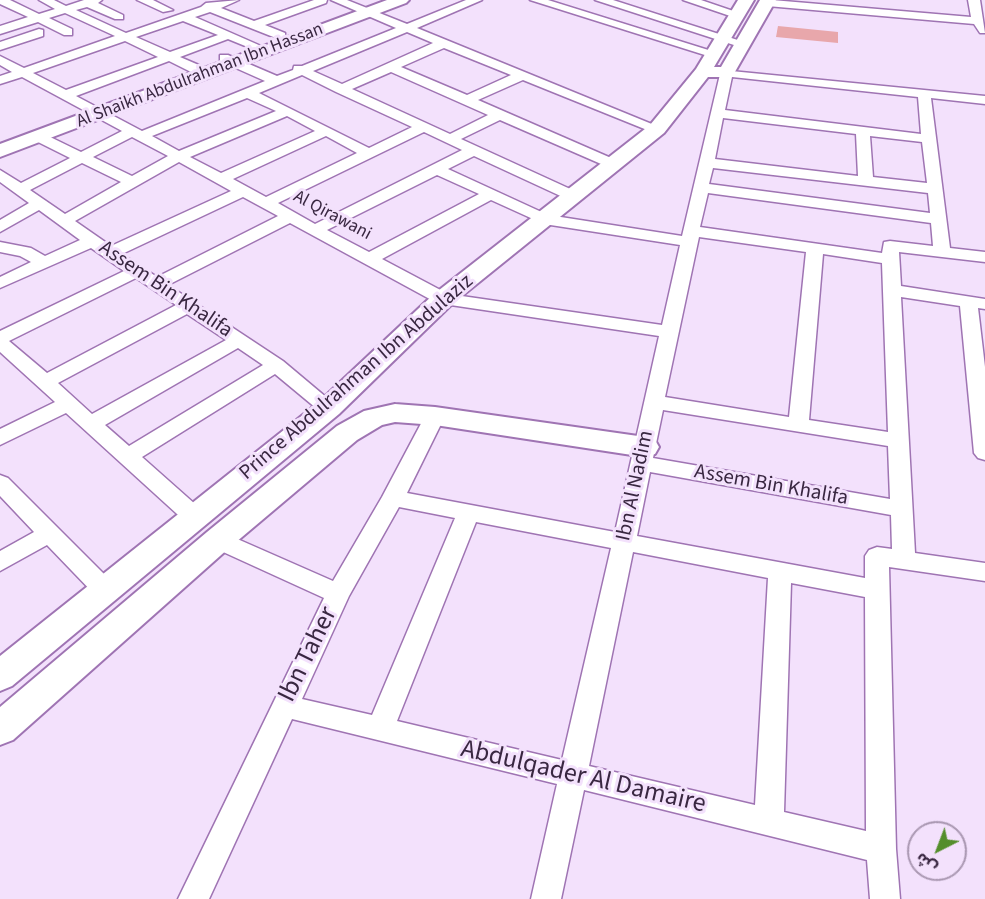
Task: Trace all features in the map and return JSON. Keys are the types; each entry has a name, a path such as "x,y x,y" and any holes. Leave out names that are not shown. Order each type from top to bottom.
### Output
{"street":[{"path":"1,0 68,32"},
{"path":"45,0 196,69"},
{"path":"143,0 167,10"},
{"path":"4,62 194,0 281,36"},
{"path":"0,80 231,0 248,9"},
{"path":"337,0 368,7 410,29 657,129"},
{"name":"Al Shaikh Abdulrahman Ibn Hassan","path":"0,151 39,137 196,69 229,60 255,46 281,36 368,7 401,0"},
{"path":"20,189 79,157 299,69 410,29 476,0"},
{"path":"536,0 721,56 924,93 985,100"},
{"path":"601,0 721,56"},
{"path":"689,0 983,26 978,1"},
{"path":"0,30 92,1 119,17"},
{"path":"254,25 322,1"},
{"name":"Prince Abdulrahman Ibn Abdulaziz","path":"0,676 329,408 443,299 657,129 721,56 754,4"},
{"name":"Al Shaikh Abdulrahman Ibn Hassan","path":"0,142 95,111 368,7"},
{"path":"184,17 255,46"},
{"path":"0,46 39,33"},
{"path":"123,52 174,35"},
{"path":"65,95 229,35"},
{"path":"341,89 444,43"},
{"name":"Ibn Al Nadim","path":"546,899 718,113 721,56"},
{"path":"229,60 274,80"},
{"name":"Al Qirawani","path":"4,62 443,299 670,332"},
{"path":"391,67 613,164"},
{"path":"299,69 573,196"},
{"path":"40,81 61,74"},
{"path":"467,100 522,75"},
{"path":"246,92 369,153"},
{"path":"924,93 942,252"},
{"path":"64,221 179,156 288,111"},
{"path":"718,113 929,139"},
{"path":"450,139 500,114"},
{"path":"266,203 423,127"},
{"path":"221,179 326,131"},
{"path":"863,131 866,181"},
{"path":"39,137 132,182"},
{"path":"315,230 474,150"},
{"path":"707,163 935,189"},
{"path":"437,168 544,219 815,248 942,252 985,257"},
{"name":"Assem Bin Khalifa","path":"0,175 137,272 276,364 329,408"},
{"path":"701,188 938,219"},
{"path":"110,253 244,191"},
{"path":"369,259 491,194"},
{"path":"4,221 40,203"},
{"path":"156,284 291,216"},
{"path":"0,283 92,241"},
{"path":"0,248 25,252 45,263"},
{"path":"798,425 815,248"},
{"path":"890,252 904,559"},
{"path":"137,272 0,340 67,404 196,518"},
{"path":"892,290 977,302 985,453"},
{"path":"44,382 188,306"},
{"path":"90,424 239,340"},
{"path":"126,457 276,364"},
{"path":"654,402 899,441"},
{"path":"0,438 67,404"},
{"name":"Assem Bin Khalifa","path":"374,417 395,413 435,416 643,455 902,509"},
{"name":"Ibn Taher","path":"193,899 339,594 393,498 435,416"},
{"name":"Prince Abdulrahman Ibn Abdulaziz","path":"0,729 218,540 347,433 374,417"},
{"path":"0,483 106,591"},
{"path":"393,498 623,544 877,590"},
{"path":"380,729 468,513"},
{"path":"0,562 50,533"},
{"path":"218,540 339,594"},
{"path":"885,899 881,849 877,556 985,573"},
{"path":"769,822 780,573"},
{"name":"Abdulqader Al Damaire","path":"285,706 881,849"}],"shaded area":[{"path":"778,26 838,32 838,43 776,37"}]}
